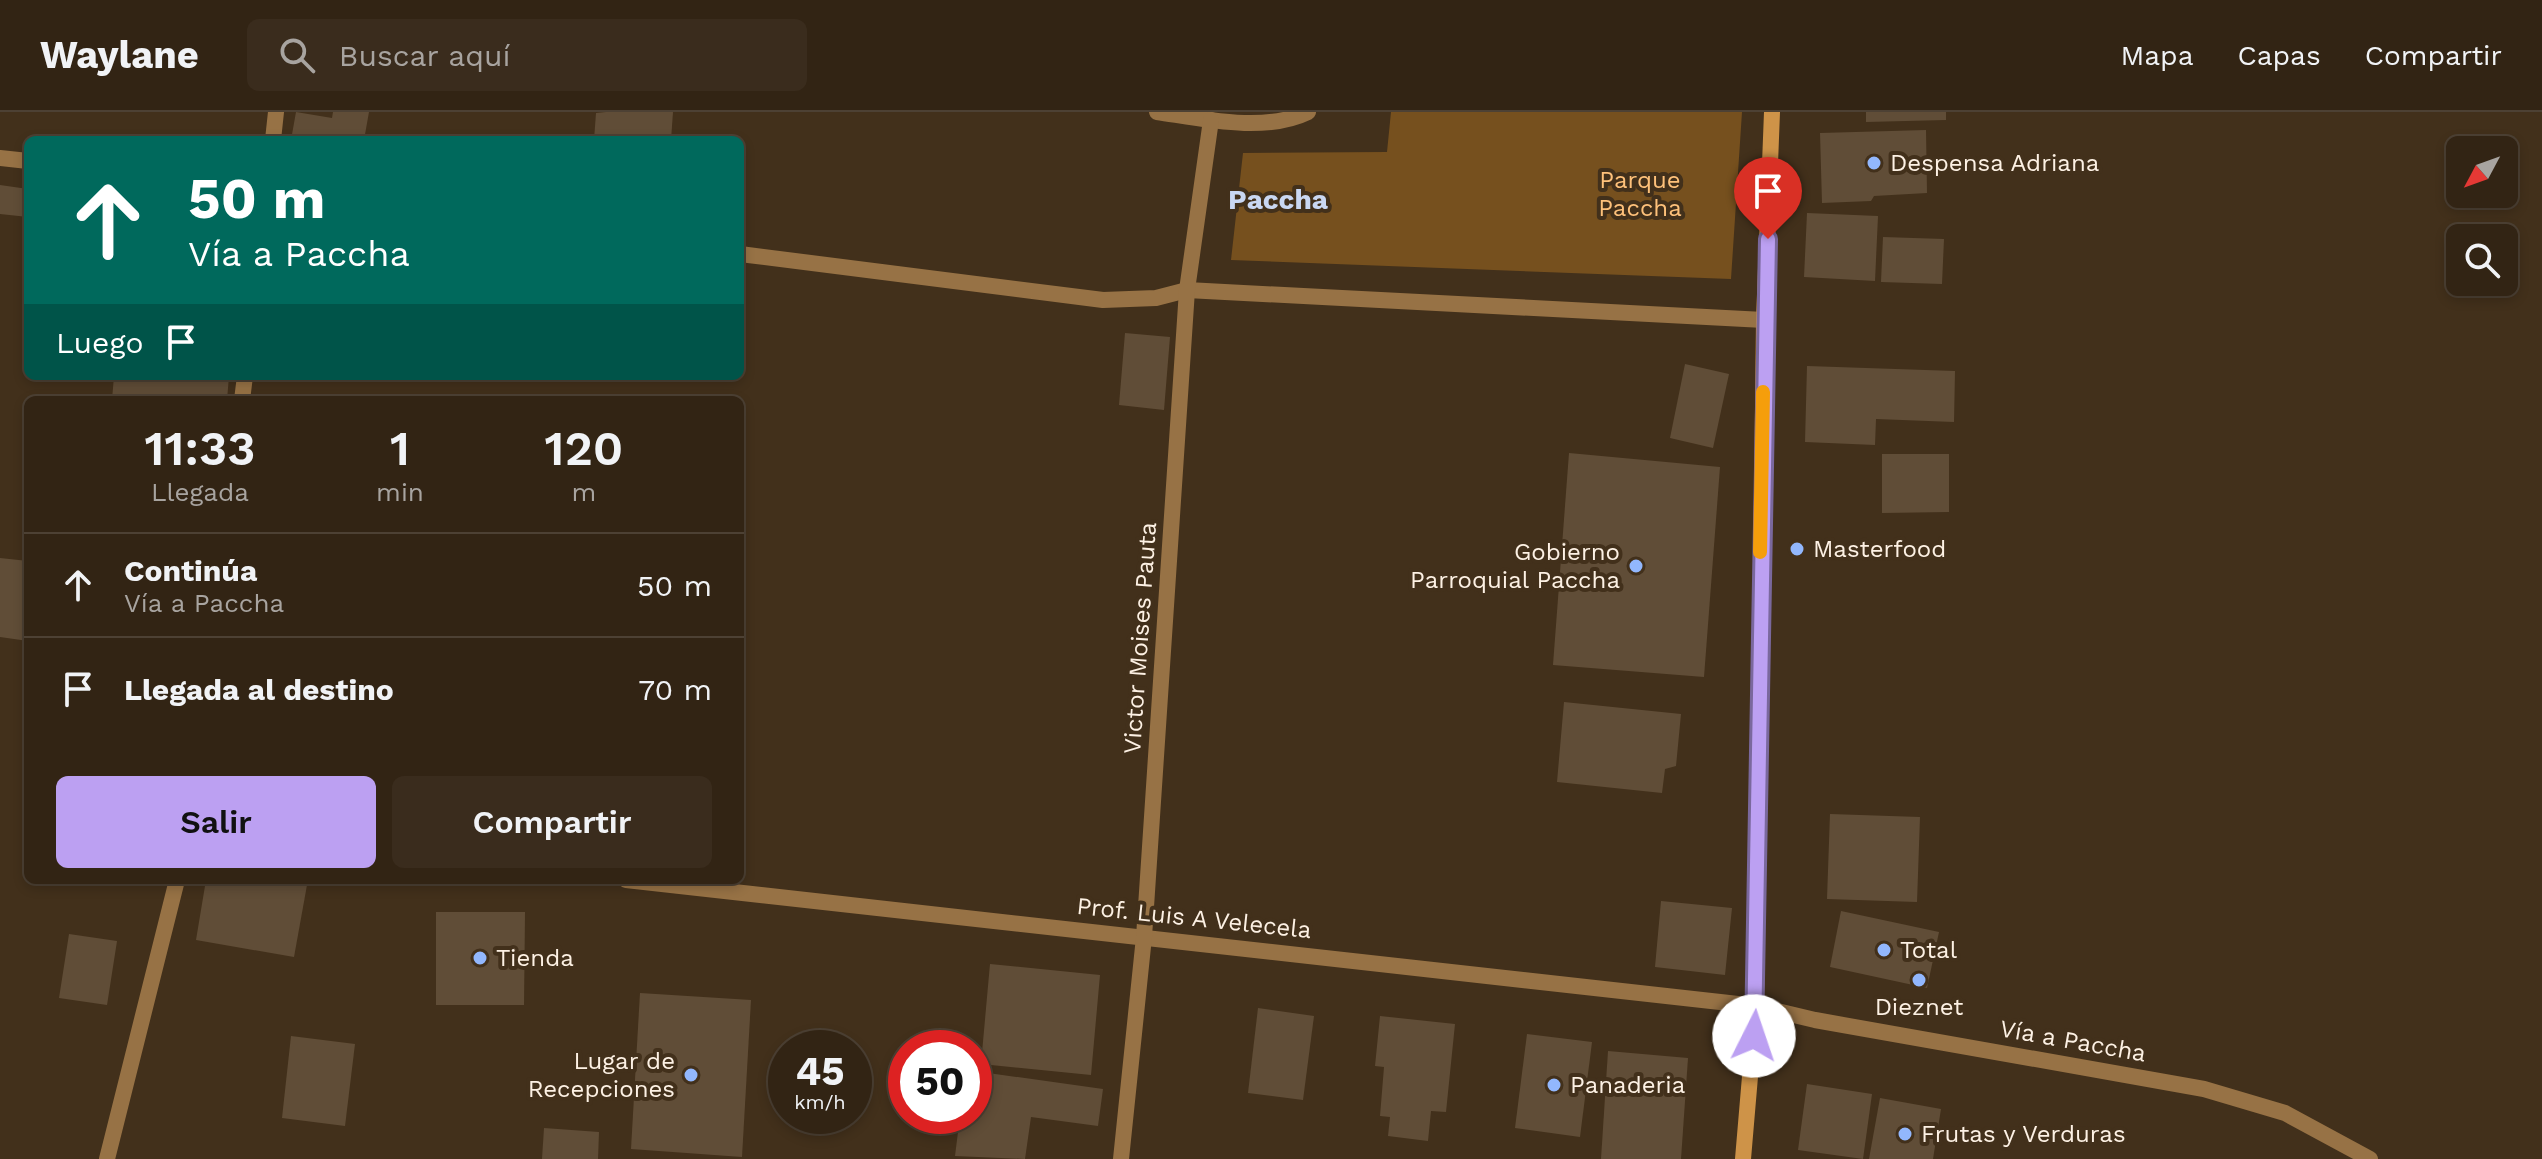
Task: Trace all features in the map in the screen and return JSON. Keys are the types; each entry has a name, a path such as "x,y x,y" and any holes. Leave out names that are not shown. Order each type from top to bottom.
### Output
{"main road":[{"path":"1743,1159 1756,1006 1757,699 1764,320 1772,112"}],"street":[{"path":"273,136 276,112"},
{"path":"1157,112 1211,120 1289,122 1308,112"},
{"name":"Victor Moises Pauta","path":"1121,1159 1144,937 1187,290 1211,120"},
{"path":"0,158 24,161"},
{"path":"744,255 1103,300 1156,298 1187,290 1764,320"},
{"path":"107,1159 176,884"},
{"name":"Prof. Luis A Velecela","path":"662,884 1756,1006"},
{"name":"Vía a Paccha","path":"1756,1006 1815,1020 2204,1089 2285,1113 2370,1159"}],"green space":[{"name":"Parque Paccha","path":"1391,112 1742,112 1731,279 1231,260 1243,153 1387,152"}],"building":[{"path":"296,112 332,118 333,112 369,112 365,136 292,136"},
{"path":"673,112 671,136 594,136 596,113"},
{"path":"1866,112 1946,112 1946,120 1866,122"},
{"name":"Despensa Adriana","path":"1926,130 1927,193 1874,196 1871,201 1822,203 1820,133"},
{"path":"0,185 24,188 24,217 0,214"},
{"path":"1807,213 1878,216 1875,281 1804,277"},
{"path":"1883,237 1944,239 1942,284 1881,282"},
{"path":"1125,333 1170,337 1164,410 1119,405"},
{"path":"1685,364 1729,374 1713,448 1670,438"},
{"path":"1807,366 1955,371 1954,422 1876,419 1875,445 1805,442"},
{"path":"114,380 229,380 227,396 112,396"},
{"name":"Gobierno Parroquial Paccha","path":"1569,453 1720,467 1704,677 1553,665"},
{"path":"1882,454 1949,454 1949,512 1882,513"},
{"path":"0,558 24,561 24,640 0,637"},
{"path":"1564,702 1681,714 1676,766 1665,769 1662,793 1557,782"},
{"path":"1830,814 1920,817 1917,902 1827,899"},
{"path":"205,884 307,885 294,957 196,940"},
{"path":"1661,901 1732,908 1725,975 1655,967"},
{"name":"Total","path":"1841,911 1939,932 1927,988 1830,967"},
{"name":"Tienda","path":"436,912 525,912 524,1005 436,1005"},
{"path":"69,934 117,941 107,1005 59,998"},
{"path":"990,964 1100,975 1091,1075 992,1065 992,1030 984,1030"},
{"name":"Lugar de Recepciones","path":"640,993 751,1000 742,1157 631,1149"},
{"path":"1258,1008 1314,1016 1303,1100 1248,1093"},
{"path":"1380,1016 1455,1024 1446,1112 1431,1111 1428,1141 1388,1136 1390,1117 1380,1116 1384,1067 1375,1066"},
{"name":"Panaderia","path":"1527,1034 1592,1042 1580,1137 1515,1128"},
{"path":"291,1036 355,1044 345,1126 282,1118"},
{"path":"1608,1051 1688,1058 1681,1159 1601,1159"},
{"path":"992,1074 1103,1089 1098,1126 1031,1117 1025,1159 955,1156 958,1134 992,1134"},
{"path":"1807,1084 1872,1094 1863,1159 1798,1150"},
{"name":"Frutas y Verduras","path":"1880,1098 1941,1109 1933,1159 1869,1159"},
{"name":"Lugar de Recepciones","path":"544,1128 599,1132 598,1159 542,1159"}],"slow traffic":[{"path":"1760,552 1763,392"}],"place":[{"name":"Despensa Adriana","path":"1874,163"},
{"name":"Masterfood","path":"1797,549"},
{"name":"Gobierno Parroquial Paccha","path":"1636,566"},
{"name":"Total","path":"1884,950"},
{"name":"Tienda","path":"480,958"},
{"name":"Dieznet","path":"1919,980"},
{"name":"Lugar de Recepciones","path":"691,1075"},
{"name":"Panaderia","path":"1554,1085"},
{"name":"Frutas y Verduras","path":"1905,1134"}],"district":[{"name":"Paccha","path":"1278,199"}],"route":[{"path":"1754,1036 1757,699 1768,239"}]}
